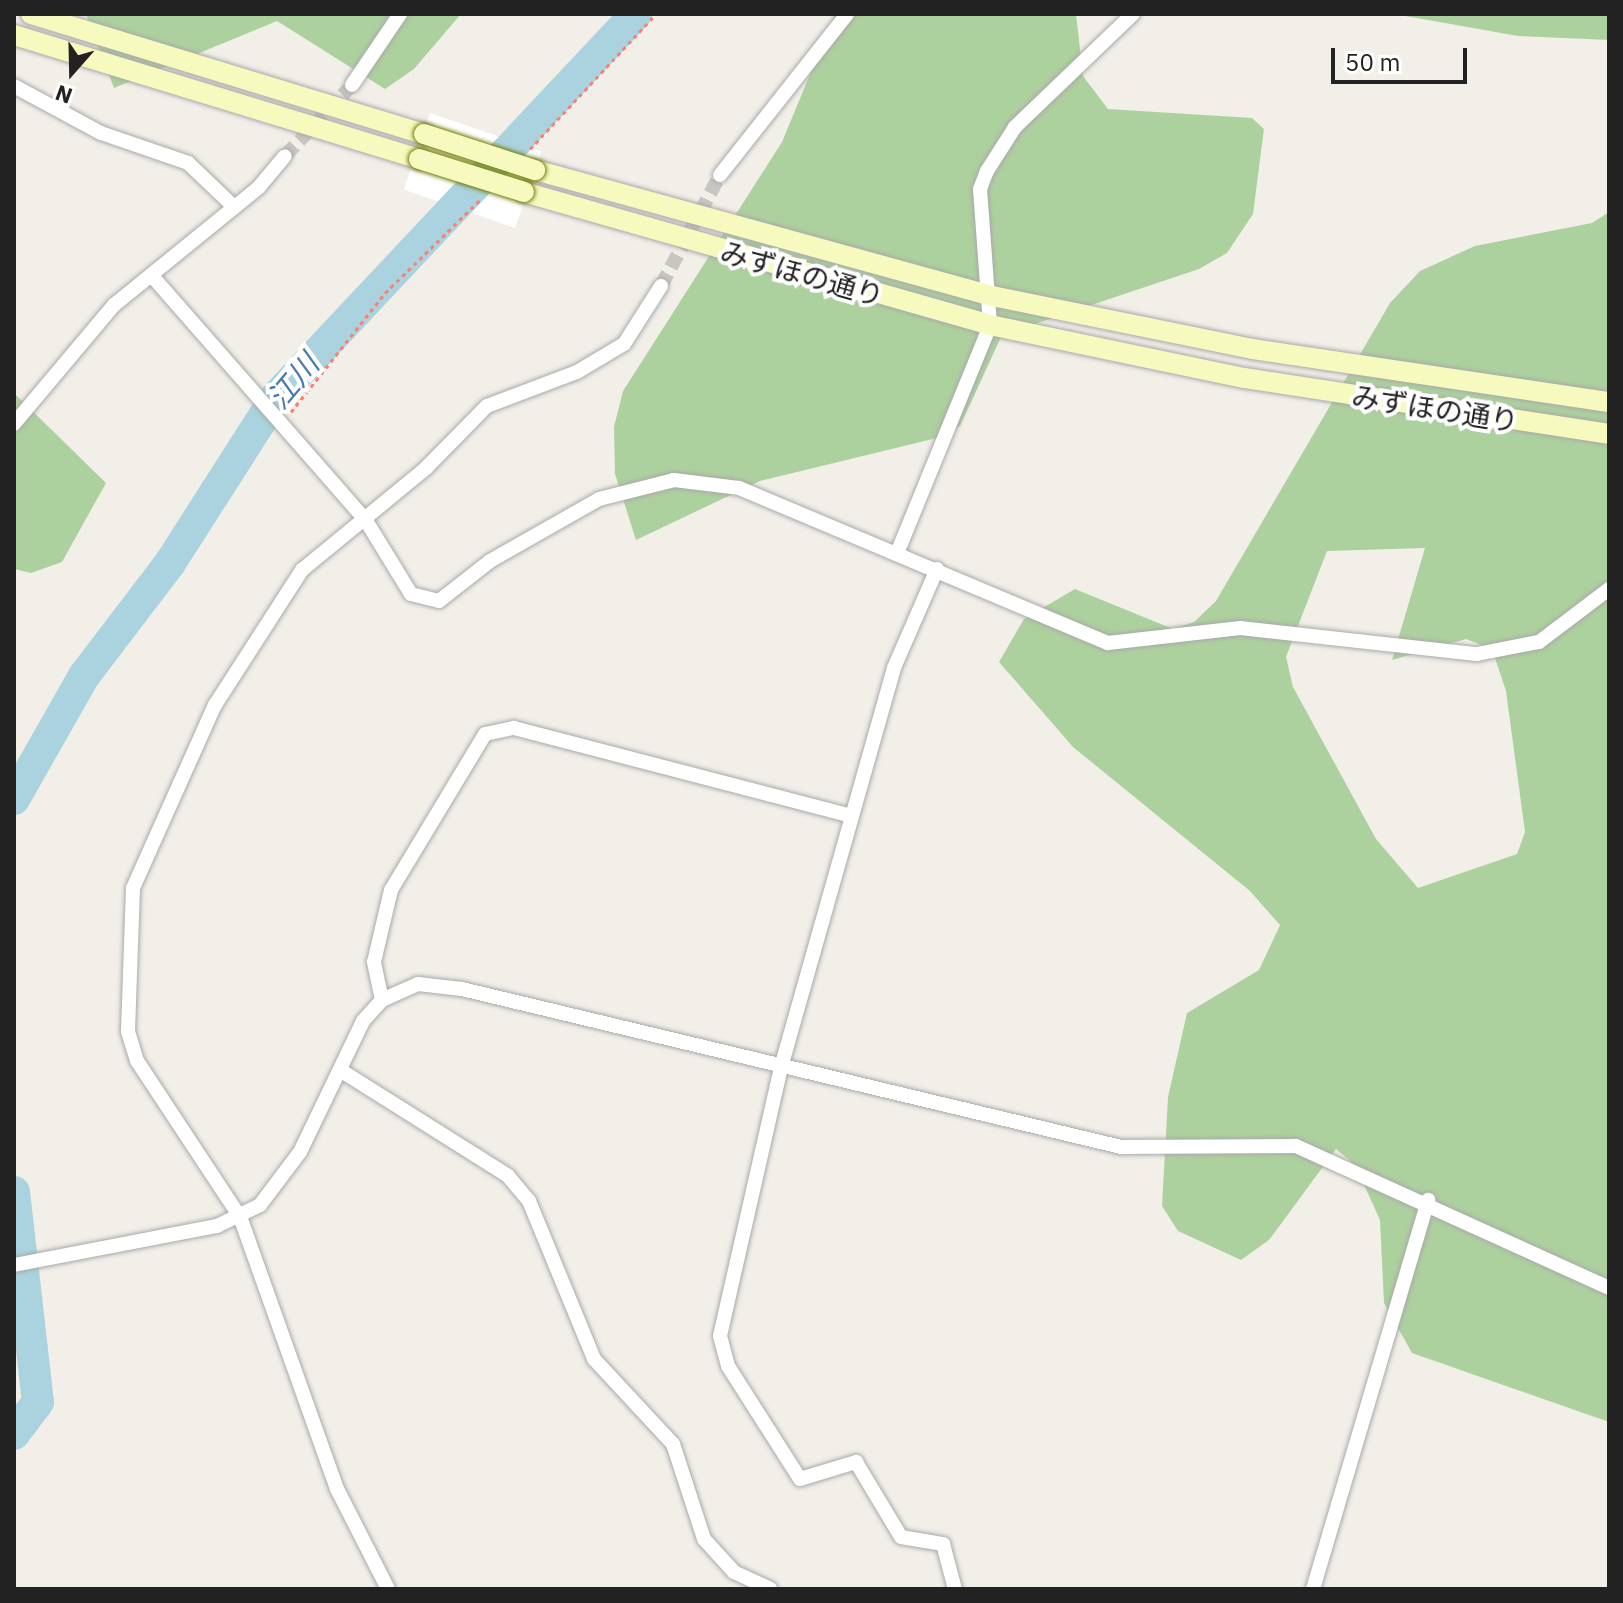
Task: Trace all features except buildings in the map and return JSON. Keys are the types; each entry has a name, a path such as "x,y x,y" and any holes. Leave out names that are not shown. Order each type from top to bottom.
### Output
{"street":[{"name":"みずほの通り","path":"31,14 424,134 992,296 1253,349 1609,402"},
{"path":"352,85 400,14"},
{"path":"720,175 847,14"},
{"path":"898,551 990,325 992,296 980,189 987,171 1015,127 1133,14"},
{"name":"みずほの通り","path":"14,35 524,192 990,325 1244,378 1609,434"},
{"path":"14,86 101,133 188,163 231,204"},
{"path":"14,424 104,315 231,204 259,187 285,156"},
{"path":"152,276 365,519 411,594 439,601 490,561 599,499 674,480 739,488 898,551 1073,634 1140,644 1240,628 1477,654 1526,648 1609,589"},
{"path":"388,1589 337,1489 240,1217 137,1061 128,1031 133,888 215,705 272,611 302,570 365,519 487,406 577,372 624,344 661,286"},
{"path":"937,569 894,668 782,1063 722,1315 722,1352 800,1479 846,1459 856,1462 901,1537 943,1544 955,1589"},
{"path":"382,1000 374,962 391,890 485,734 514,728 852,816"},
{"path":"14,1265 240,1217 287,1175 363,1021 382,1000 418,984 462,989 782,1063 1121,1147 1296,1146 1428,1200 1609,1288"},
{"path":"340,1070 508,1176 529,1201 594,1359 673,1444 704,1539 734,1572 770,1589"},
{"path":"1313,1589 1428,1200"}],"path":[{"path":"529,163 656,14"},
{"path":"283,425 385,293 491,188"}],"green space":[{"path":"86,14 461,14 414,69 385,89 277,21 114,88"},
{"path":"835,14 1076,14 1083,76 1108,109 1252,118 1264,129 1253,214 1227,253 1199,269 1002,335 960,426 941,437 760,481 636,540 615,474 614,427 623,391 782,142"},
{"path":"1394,14 1609,14 1609,40 1518,36"},
{"path":"1609,212 1609,1422 1412,1353 1384,1303 1380,1220 1355,1165 1336,1149 1269,1240 1241,1260 1178,1231 1162,1206 1168,1097 1187,1013 1259,970 1280,925 1250,891 1073,747 999,662 1024,619 1075,589 1173,629 1194,622 1216,601 1390,303 1420,271 1475,246 1592,223","holes":["1425,548 1392,660 1466,639 1492,649 1506,691 1525,832 1517,854 1418,888 1376,839 1293,687 1286,657 1327,551"]},
{"path":"14,393 106,483 62,562 31,573 14,569"}],"pier":[{"path":"430,113 542,151 515,228 404,190"}],"waterway":[{"name":"江川","path":"14,799 84,676 170,563 277,396 636,14"},
{"name":"江川","path":"14,1192 38,1402 14,1434"}],"tunnel":[{"path":"285,156 352,85"},
{"path":"661,286 720,175"}]}
